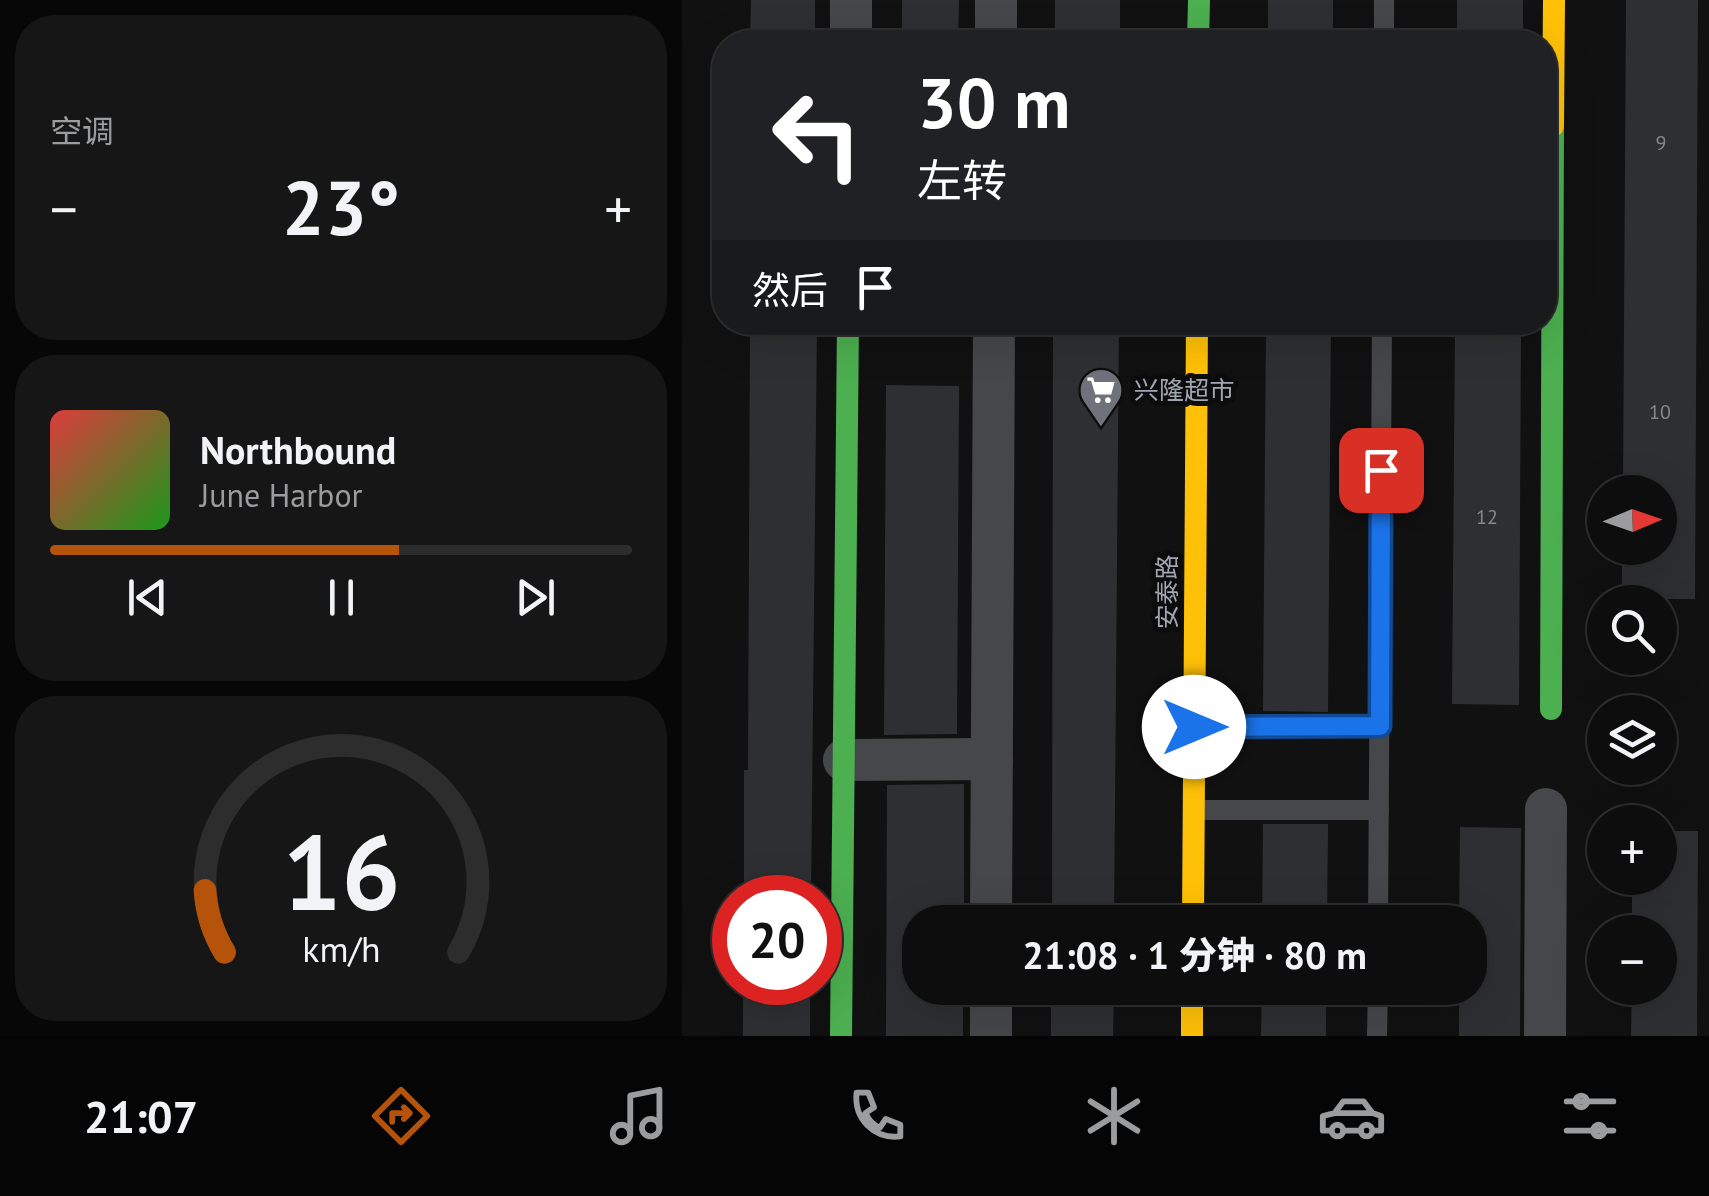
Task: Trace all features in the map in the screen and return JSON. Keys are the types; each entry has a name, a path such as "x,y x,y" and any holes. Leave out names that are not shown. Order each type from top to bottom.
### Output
{"street":[{"path":"850,30 851,0"},
{"path":"996,0 996,30"},
{"path":"1198,0 1198,30"},
{"path":"1554,0 1554,30"},
{"path":"841,1036 848,335"},
{"path":"991,905 994,335"},
{"name":"安泰路","path":"1193,905 1196,335"},
{"path":"1551,709 1553,335"},
{"path":"844,760 992,759"},
{"path":"1545,1036 1546,808"},
{"path":"991,1005 991,1036"},
{"path":"1192,1005 1192,1036"}],"lane":[{"path":"1384,0 1384,30"},
{"path":"1378,905 1382,335"},
{"path":"1194,727 1380,726"},
{"path":"1194,810 1379,810"},
{"path":"1377,1036 1378,1005"}],"building":[{"path":"751,0 815,0 815,30 750,30"},
{"path":"902,0 959,0 958,30 902,30"},
{"path":"1055,0 1120,0 1120,30 1055,30"},
{"path":"1268,0 1333,0 1333,30 1268,30"},
{"path":"1457,0 1523,0 1523,30 1457,30"},
{"path":"1626,0 1698,0 1695,599 1677,599 1677,585 1622,585 1622,565 1677,565 1677,475 1623,475"},
{"path":"750,335 817,335 811,875 744,875 744,770 748,770"},
{"path":"1053,335 1119,335 1114,905 1052,905"},
{"path":"1266,335 1331,335 1328,712 1263,711"},
{"path":"1455,335 1521,335 1519,705 1452,704"},
{"path":"886,385 959,386 957,734 884,735"},
{"path":"964,784 964,905 902,905 902,1005 963,1005 963,1036 886,1036 887,785"},
{"path":"1263,824 1328,824 1327,905 1262,905"},
{"path":"1460,827 1521,828 1520,1036 1459,1036 1459,1005 1487,1005 1487,905 1459,905"},
{"path":"1677,831 1698,831 1697,1036 1631,1036 1632,1005 1677,1005 1677,915 1632,915 1632,895 1677,895"},
{"path":"743,1005 810,1005 810,1036 743,1036"},
{"path":"1051,1005 1114,1005 1113,1036 1051,1036"},
{"path":"1262,1005 1326,1005 1326,1036 1261,1036"}],"traffic: fast":[{"path":"1198,30 1199,0"},
{"path":"841,1036 848,335"},
{"path":"1551,709 1552,335"}],"traffic: slow":[{"path":"1554,0 1554,30"},
{"path":"1193,905 1197,335"},
{"path":"1192,1005 1192,1036"}],"place":[{"name":"兴隆超市","path":"1101,428"}],"route":[{"path":"1194,727 1380,726 1381,470"}]}
